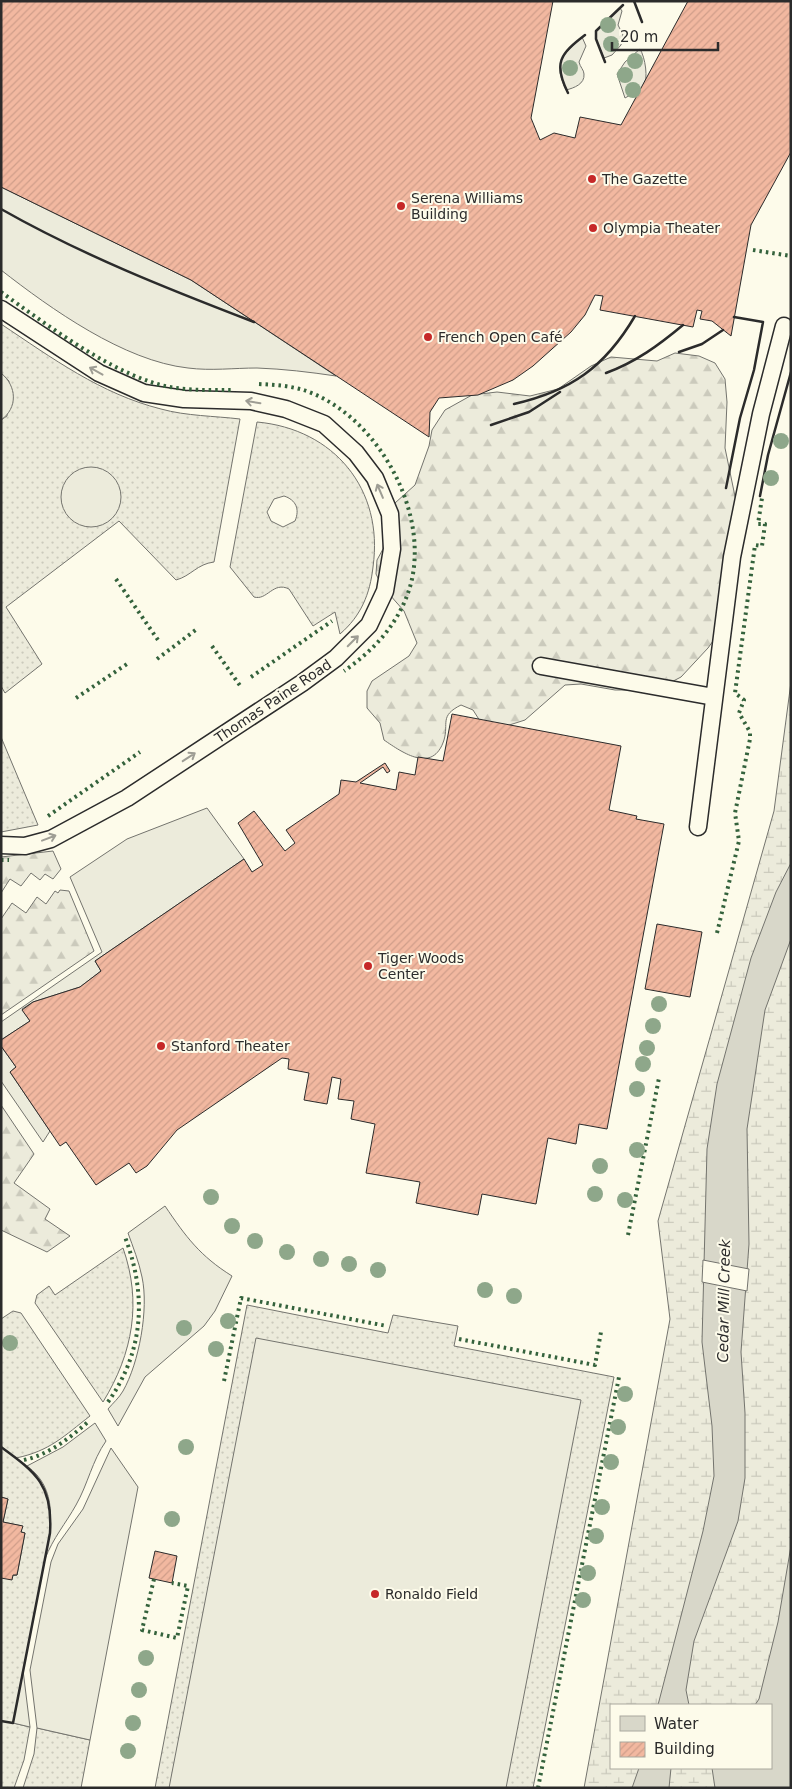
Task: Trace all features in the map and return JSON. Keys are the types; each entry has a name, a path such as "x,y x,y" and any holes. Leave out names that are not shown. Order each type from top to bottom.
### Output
{"lane":[{"name":"Thomas Paine Road","path":"1,309 98,373 144,392 184,399 251,401 286,409 324,424 356,453 375,478 390,514 392,549 385,592 369,625 336,658 127,798 51,838 25,846 1,845"},
{"path":"698,828 732,557 761,414 784,326"},
{"path":"541,666 714,697"}],"green space":[{"path":"620,8 622,11 618,25 623,35 621,45 612,55 604,58 596,39 596,31"},
{"path":"582,37 586,46 579,62 584,77 578,85 566,90 560,73 561,61 564,55"},
{"path":"640,49 646,68 645,83 639,90 625,98 617,74 625,62"},
{"path":"1,187 191,280 336,376 267,368 188,368 139,355 89,331 42,301 1,270"},
{"path":"1,324 78,374 118,394 171,411 240,419 214,562 203,565 176,580 119,521 6,607 42,664 5,693 1,686 1,420 7,416 9,381 1,373"},
{"path":"675,353 699,356 715,363 725,379 727,402 725,448 737,506 726,623 708,648 681,677 656,690 615,690 581,684 565,685 525,720 500,728 480,721 473,710 461,705 447,716 444,740 439,750 433,756 417,758 408,755 384,740 380,723 367,708 367,691 372,681 409,656 417,643 404,611 382,586 376,574 377,560 383,549 385,522 395,503 415,485 429,446 432,430 445,410 472,395 497,392 530,396 558,389 591,366 611,357 657,361"},
{"path":"1,373 13,390 13,403 7,415 1,420"},
{"path":"257,422 285,427 309,437 330,450 348,468 361,489 370,512 374,539 373,567 370,586 363,604 354,620 340,634 335,612 313,626 289,589 279,587 263,596 254,597 230,567","holes":["284,496 294,503 297,513 295,521 283,527 271,521 267,512 274,499"]},
{"path":"91,467 108,472 116,480 121,497 116,514 108,522 91,527 74,522 66,514 61,497 66,480 74,472"},
{"path":"791,682 791,1788 584,1788 670,1319 658,1221 774,811"},
{"path":"1,737 38,825 1,832"},
{"path":"207,808 244,859 95,961 101,971 80,987 33,1002 22,1009 30,1021 1,1040 1,1022 102,952 70,877 127,839"},
{"path":"53,851 61,869 53,879 45,874 40,880 31,873 21,886 10,879 1,893 1,857"},
{"path":"60,890 69,891 94,951 1,1015 1,919 12,903 26,913 37,897 46,904 55,891 58,893"},
{"path":"1,1046 16,1067 10,1072 50,1131 43,1142 1,1081"},
{"path":"1,1105 34,1154 14,1183 50,1209 45,1219 70,1236 47,1252 1,1230"},
{"path":"165,1206 194,1245 211,1261 232,1276 215,1311 204,1326 145,1377 118,1426 108,1409 123,1391 134,1366 141,1336 144,1304 141,1271 128,1233"},
{"path":"123,1248 132,1288 133,1308 131,1327 128,1346 121,1365 103,1402 35,1303 37,1295 49,1286 55,1295"},
{"name":"Ronaldo Field","path":"247,1305 388,1333 393,1315 458,1326 454,1346 614,1377 533,1788 155,1788"},
{"path":"13,1311 21,1313 90,1416 48,1447 16,1458 41,1482 48,1499 51,1520 13,1723 30,1727 24,1760 14,1788 1,1788 1,1578 17,1575 25,1533 21,1532 22,1526 3,1522 8,1499 1,1497 1,1319"},
{"name":"Ronaldo Field","path":"256,1338 581,1400 506,1788 169,1788"},
{"path":"95,1423 106,1441 97,1456 80,1497 45,1559 51,1521 48,1496 44,1485 37,1475 27,1466 63,1447"},
{"path":"111,1448 138,1487 90,1740 37,1728 30,1670 51,1562 58,1544 83,1509"},
{"path":"23,1670 30,1727 13,1723"},
{"path":"37,1728 90,1740 81,1788 23,1788 34,1754"}],"water":[{"name":"Cedar Mill Creek","path":"791,863 791,939 765,1010 747,1129 749,1244 741,1352 745,1413 745,1478 738,1521 694,1641 686,1690 689,1704 658,1704 703,1531 714,1476 712,1426 702,1342 707,1149 717,1084 751,958 776,892"},
{"path":"791,1546 791,1788 715,1788 712,1769 772,1769 772,1704 756,1704 759,1699 778,1622"},
{"path":"639,1769 671,1769 669,1788 632,1788"}],"pier":[{"path":"703,1260 749,1269 747,1291 702,1282"}],"building":[{"name":"Serena Williams Building","path":"1,1 553,1 531,118 540,140 554,133 575,138 580,117 621,125 688,1 791,1 791,152 751,225 731,336 712,321 700,319 702,311 697,310 693,327 600,310 603,296 595,295 585,315 571,332 533,366 513,380 478,395 439,398 430,412 429,437 191,280 1,187"},
{"name":"Tiger Woods Center","path":"452,714 621,746 609,810 637,816 636,819 664,824 607,1129 579,1124 576,1144 548,1138 536,1204 482,1194 478,1215 416,1203 420,1182 366,1173 375,1124 351,1119 354,1101 338,1099 341,1079 332,1077 327,1104 304,1100 309,1073 288,1069 289,1059 282,1058 177,1130 147,1166 136,1173 129,1163 96,1185 66,1142 60,1146 10,1072 16,1067 1,1046 1,1040 30,1021 22,1010 33,1002 80,987 101,971 95,961 244,859 252,872 263,865 238,823 254,811 285,851 295,843 286,830 339,794 341,780 356,782 385,763 390,771 387,773 383,767 360,783 396,790 399,772 415,775 418,757 443,761"},
{"path":"657,924 702,932 690,997 645,989"},
{"path":"1,1497 8,1499 3,1522 23,1526 21,1532 25,1533 17,1575 13,1575 12,1580 1,1578"},
{"path":"155,1551 177,1556 172,1583 149,1578"}],"hedge":[{"path":"753,250 791,256"},
{"path":"1,292 74,343 132,375 170,387 231,390"},
{"path":"259,384 280,385 300,389 314,394 337,407 359,425 378,446 393,471 405,497 412,524 415,552 408,594 387,632 367,653 344,671"},
{"path":"717,933 739,841 735,813 750,739 750,732 739,713 744,700 735,693 755,545 762,546 765,524 758,524 762,498"},
{"path":"116,579 158,640"},
{"path":"251,677 332,621"},
{"path":"157,659 197,629"},
{"path":"212,646 241,687"},
{"path":"76,698 127,664"},
{"path":"48,816 140,752"},
{"path":"1,860 9,860"},
{"path":"628,1235 659,1078"},
{"path":"108,1402 120,1383 129,1363 135,1343 138,1322 137,1280 125,1237"},
{"path":"224,1381 241,1298 387,1326"},
{"path":"459,1339 595,1365 601,1332"},
{"path":"538,1788 619,1377"},
{"path":"24,1460 42,1454 59,1445 90,1420"},
{"path":"154,1579 142,1630 177,1638 188,1586 172,1583"}],"wall":[{"path":"634,1 642,22"},
{"path":"605,62 596,39 596,31 623,5"},
{"path":"568,93 563,83 560,66 565,54 585,35"},
{"path":"1,209 94,256 254,322"},
{"path":"514,404 553,392 585,374 599,363 624,334 635,316"},
{"path":"726,488 740,418 754,370 763,322 734,317"},
{"path":"606,373 627,364 647,352 683,325"},
{"path":"679,352 702,344 723,330"},
{"path":"760,496 768,455 791,372"},
{"path":"491,425 529,412 560,392"},
{"path":"1,1447 33,1473 40,1482 49,1503 50,1517 50,1533 13,1723 1,1721"}],"place":[{"name":"The Gazette","path":"592,179"},
{"name":"Serena Williams Building","path":"401,206"},
{"name":"Olympia Theater","path":"593,228"},
{"name":"French Open Café","path":"428,337"},
{"name":"Tiger Woods Center","path":"368,966"},
{"name":"Stanford Theater","path":"161,1046"},
{"name":"Ronaldo Field","path":"375,1594"}]}
